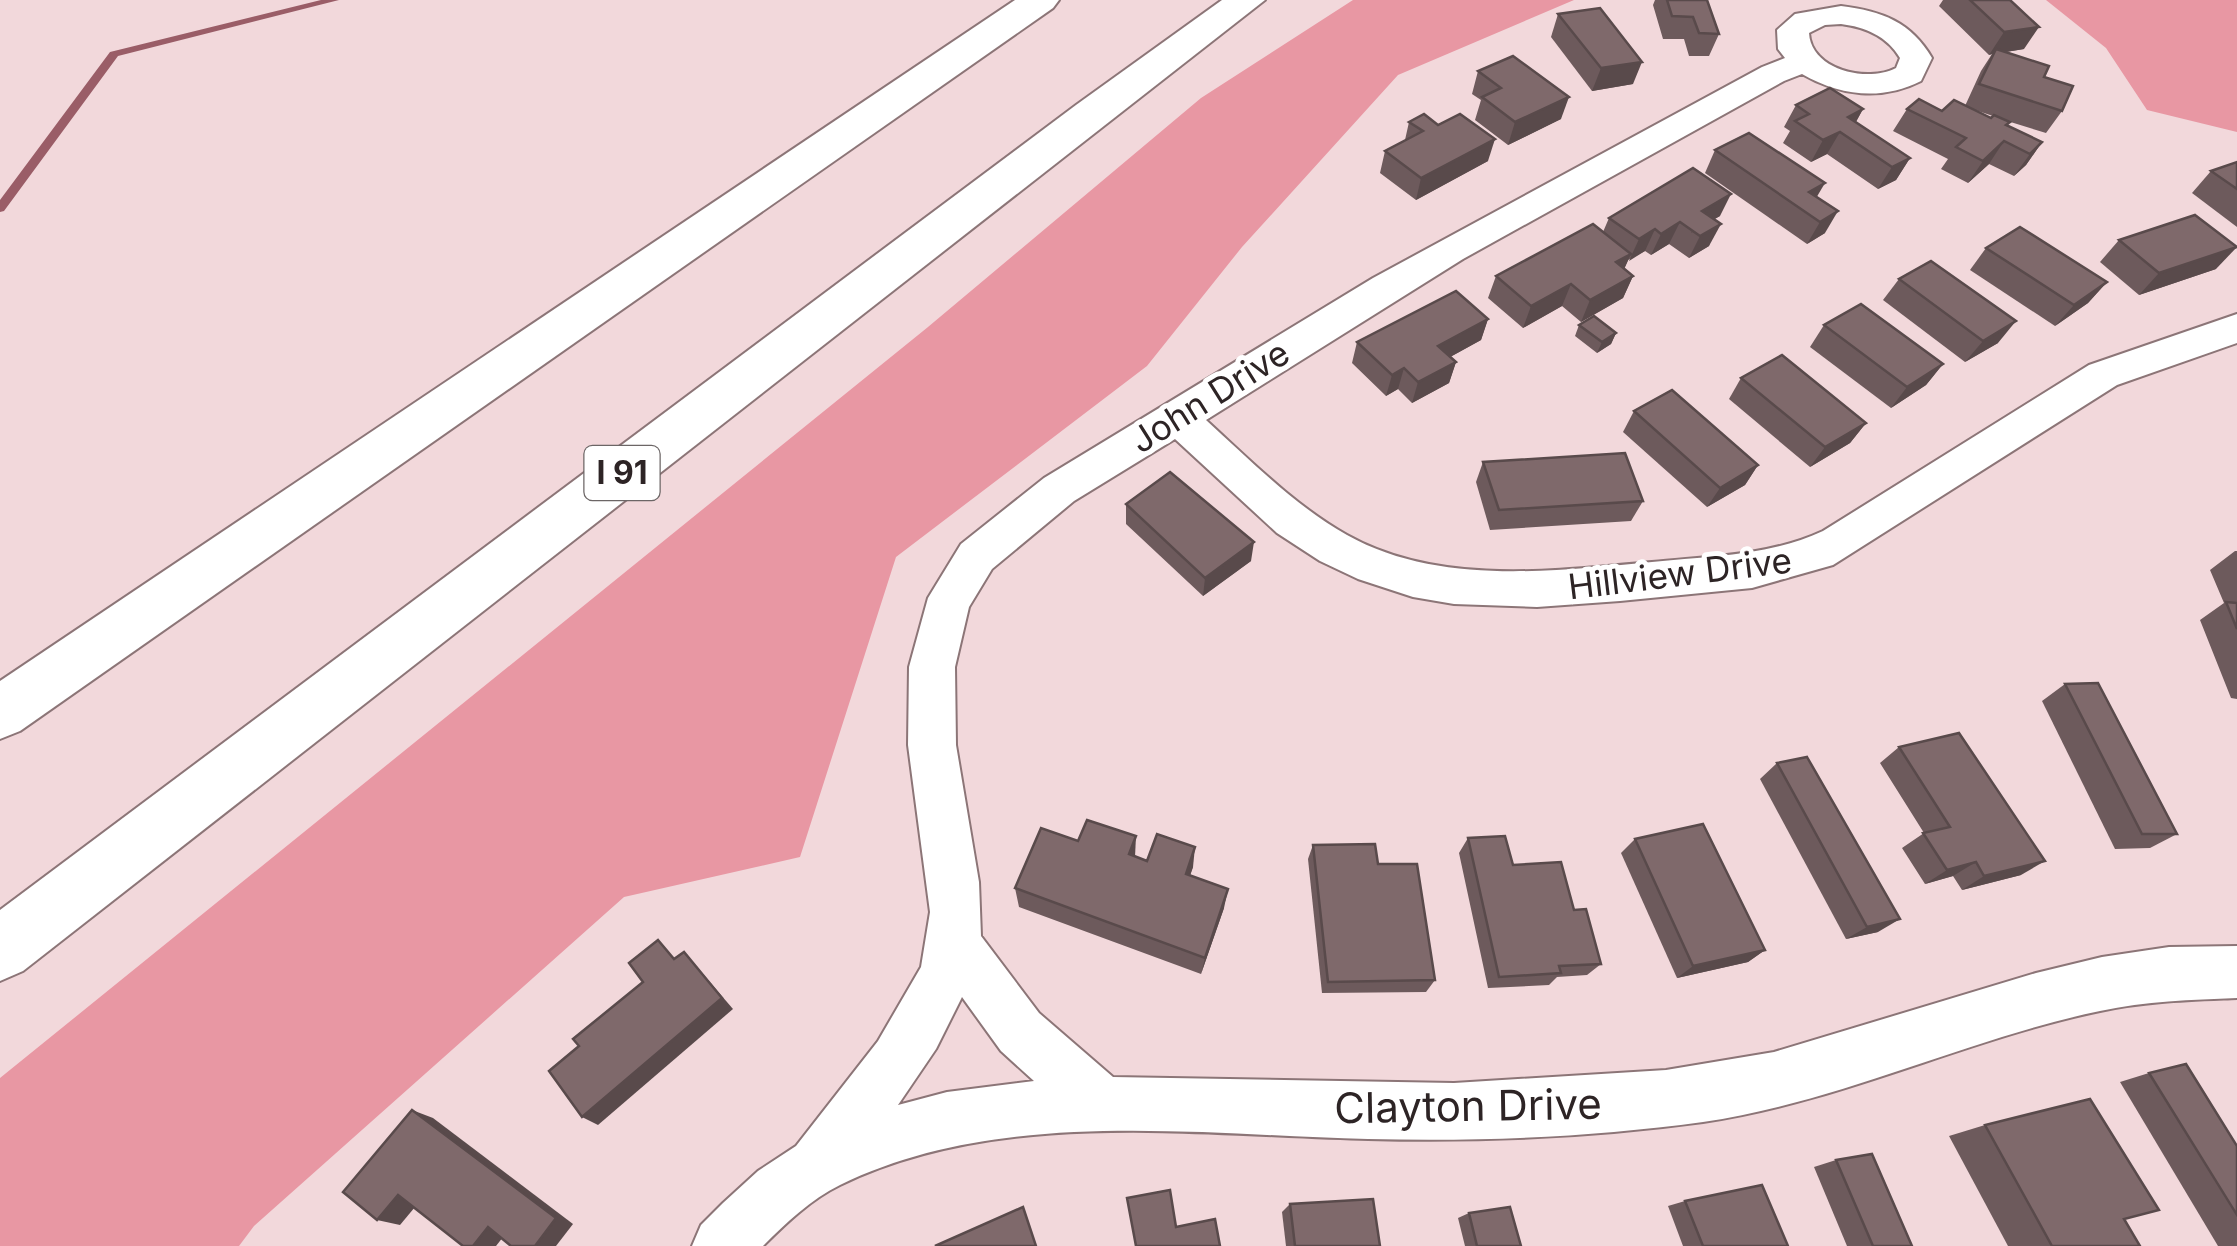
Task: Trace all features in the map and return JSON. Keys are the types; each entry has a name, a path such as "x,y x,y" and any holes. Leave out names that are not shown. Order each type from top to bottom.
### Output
{"highway":[{"path":"0,713 1040,0"},
{"name":"I 91","path":"0,949 1090,114 1246,0"}],"street":[{"name":"John Drive","path":"816,1166 888,1073 917,1027 954,943 956,895 939,803 930,717 932,662 950,599 970,564 1012,524 1073,481 1447,252 1774,74 1805,62"},
{"name":"Hillview Drive","path":"1178,418 1258,492 1336,550 1427,581 1480,590 1562,589 1796,563 1838,543 2103,376 2237,328"},
{"path":"954,943 1020,1032 1104,1105"},
{"name":"Clayton Drive","path":"722,1246 770,1200 816,1166 880,1138 948,1122 1104,1105 1449,1110 1602,1106 1694,1095 1788,1075 2071,992 2143,978 2237,972"}],"shaded area":[{"path":"1353,0 1574,0 1398,75 1242,247 1147,366 896,557 800,857 624,897 254,1226 239,1246 0,1246 0,1078 928,327 1201,98"},
{"path":"2046,0 2237,0 2237,132 2147,110 2106,48"}],"building":[{"path":"1667,0 1707,0 1719,34 1699,33 1693,17 1672,16"},
{"path":"1970,0 2010,0 2039,27 2004,32"},
{"path":"1600,8 1642,62 1601,68 1558,14"},
{"path":"1996,49 2049,66 2044,77 2073,86 2062,111 1979,84"},
{"path":"1513,56 1569,97 1515,122 1482,97 1501,88 1478,71"},
{"path":"1830,88 1863,109 1848,117 1910,158 1892,167 1840,132 1823,140 1795,121 1809,114 1796,105"},
{"path":"1919,99 1942,111 1954,100 1991,118 1994,115 2010,122 2006,125 2042,142 2030,154 2004,141 1983,161 1956,147 1966,138 1907,109"},
{"path":"1424,114 1438,125 1460,114 1495,139 1421,178 1385,151 1423,131 1409,122"},
{"path":"1749,133 1825,183 1809,192 1838,211 1820,222 1715,150"},
{"path":"2237,162 2237,189 2211,171"},
{"path":"1693,168 1731,194 1702,211 1721,224 1700,236 1680,222 1661,234 1655,229 1639,239 1609,218"},
{"path":"2195,215 2237,247 2159,273 2119,240"},
{"path":"1593,224 1631,254 1616,262 1633,276 1590,300 1571,284 1531,306 1496,276"},
{"path":"2020,227 2107,282 2074,305 1986,248"},
{"path":"1931,261 2016,321 1983,341 1899,279"},
{"path":"1456,291 1488,319 1438,346 1456,362 1418,382 1404,368 1392,375 1357,342"},
{"path":"1861,304 1943,364 1907,387 1824,325"},
{"path":"1594,316 1616,333 1602,342 1579,325"},
{"path":"1782,355 1866,423 1825,447 1741,378"},
{"path":"1672,390 1758,465 1720,488 1634,411"},
{"path":"1625,453 1643,501 1499,510 1483,462"},
{"path":"1170,472 1254,542 1205,578 1126,504"},
{"path":"2226,602 2237,603 2237,629"},
{"path":"2098,683 2177,834 2142,834 2065,684"},
{"path":"1959,733 2045,861 1984,876 1976,862 1947,870 1923,833 1950,827 1899,747"},
{"path":"1807,757 1900,919 1867,927 1777,763"},
{"path":"1087,820 1136,836 1129,854 1147,861 1157,834 1195,847 1186,874 1228,889 1205,958 1015,888 1041,828 1078,841"},
{"path":"1703,824 1765,950 1693,966 1635,839"},
{"path":"1505,836 1513,865 1561,862 1574,910 1586,909 1601,964 1559,966 1561,973 1499,977 1468,838"},
{"path":"1375,844 1378,864 1417,864 1435,980 1328,982 1313,845"},
{"path":"658,940 674,959 684,952 722,998 582,1117 549,1071 579,1046 573,1039 643,982 629,963"},
{"path":"2186,1064 2237,1146 2237,1215 2149,1073"},
{"path":"2090,1099 2159,1210 2124,1219 2140,1246 2052,1246 1985,1125"},
{"path":"412,1110 556,1218 535,1246 511,1246 488,1227 473,1246 463,1246 398,1195 377,1220 343,1192"},
{"path":"1872,1154 1912,1246 1873,1246 1836,1160"},
{"path":"1762,1185 1788,1246 1703,1246 1685,1201"},
{"path":"1170,1190 1176,1227 1215,1219 1220,1246 1136,1246 1127,1198"},
{"path":"1373,1199 1380,1246 1295,1246 1290,1204"},
{"path":"1023,1207 1036,1246 935,1246"},
{"path":"1510,1207 1521,1246 1477,1246 1469,1213"}],"waterway":[{"path":"0,208 114,54 334,0"}]}
